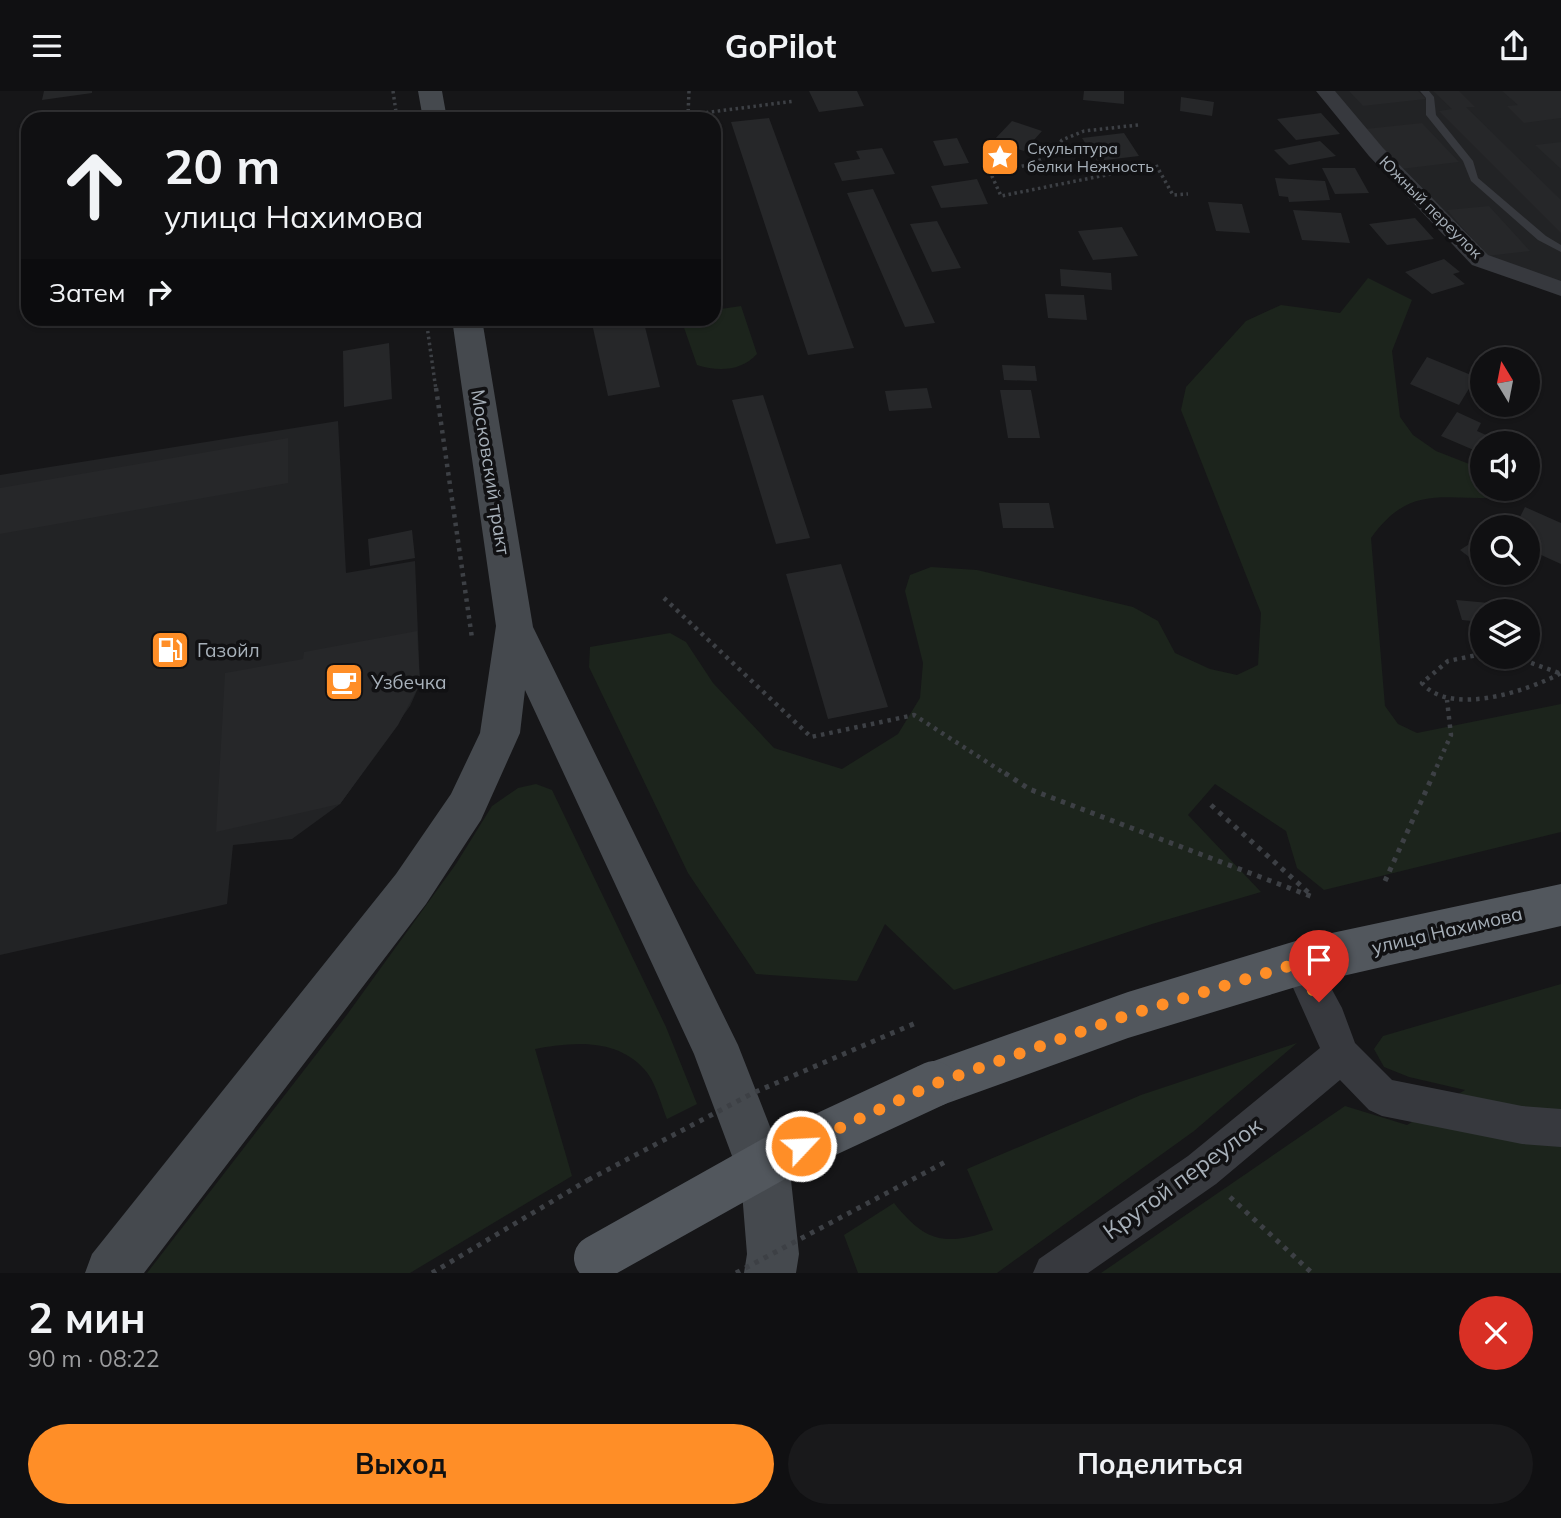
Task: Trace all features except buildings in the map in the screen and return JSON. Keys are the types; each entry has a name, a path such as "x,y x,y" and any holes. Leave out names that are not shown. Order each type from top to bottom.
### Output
{"main road":[{"path":"430,91 434,112"},
{"name":"Московский тракт","path":"468,326 514,626"},
{"path":"111,1273 411,890 466,807 499,733 514,626"},
{"path":"514,626 723,1070 766,1179 773,1254 771,1273"},
{"name":"улица Нахимова","path":"584,1265 779,1156 934,1084 1128,1015 1299,963 1561,905"}],"street":[{"name":"Южный переулок","path":"1325,91 1376,152 1480,260 1561,289"},
{"path":"1299,963 1329,1021 1341,1055 1381,1097 1522,1125 1561,1128"},
{"name":"Крутой переулок","path":"1053,1273 1202,1170 1341,1055"}],"lane":[{"path":"1424,91 1430,97 1431,115 1468,161 1474,179 1533,231 1561,249"}],"path":[{"path":"393,91 396,112"},
{"path":"688,112 689,91"},
{"path":"711,112 795,101"},
{"path":"1111,174 1001,196 991,174 1031,164 1053,153 1062,139 1084,131 1138,125"},
{"path":"1156,165 1173,195 1188,194"},
{"path":"427,326 472,647"},
{"path":"664,598 811,737 914,715 1029,789 1313,897 1211,805"},
{"path":"1470,655 1455,657 1434,666 1422,683 1431,694 1447,699 1535,687 1560,673"},
{"path":"1540,666 1560,673"},
{"path":"1385,881 1451,734 1447,699"},
{"path":"432,1273 588,1180 753,1093 918,1022"},
{"path":"736,1273 949,1160"},
{"path":"1202,1170 1312,1273"}],"shaded area":[{"path":"1331,91 1561,91 1561,284 1484,257"},
{"path":"1368,278 1412,300 1392,351 1400,417 1413,435 1436,451 1470,464 1470,498 1438,497 1410,503 1384,522 1371,538 1385,706 1398,724 1417,733 1561,704 1561,832 1324,890 1297,868 1286,831 1215,784 1188,815 1261,892 1152,924 954,990 885,924 857,981 756,974 688,873 589,667 590,647 670,633 686,642 713,683 774,748 842,769 898,734 920,698 923,663 905,591 910,575 931,567 977,570 1133,607 1158,621 1175,653 1210,669 1237,675 1258,665 1261,613 1181,410 1186,387 1246,321 1281,305 1340,313"},
{"path":"741,306 757,354 744,364 729,369 697,365 683,326 721,326 721,309"},
{"path":"338,421 346,573 415,561 420,684 410,706 340,804 292,839 233,845 227,904 0,955 0,475"},
{"path":"536,784 552,790 666,1027 697,1104 667,1119 655,1086 644,1069 633,1059 607,1047 578,1044 535,1049 572,1176 410,1273 147,1273 346,1016 456,864 492,806 518,788"},
{"path":"1561,984 1561,1273 1101,1273 1345,1106 1407,1125 1465,1090 1409,1077 1384,1067 1374,1049 1383,1036"},
{"path":"1297,1043 1194,1131 997,1273 858,1273 844,1235 894,1203 916,1226 937,1238 962,1238 993,1230 967,1169 1141,1095"}],"place":[{"name":"Скульптура белки Нежность","path":"1000,157"},
{"name":"Газойл","path":"170,650"},
{"name":"Узбечка","path":"344,682"}],"route":[{"path":"801,1146 934,1084 1128,1015 1299,963 1319,1002"}]}
